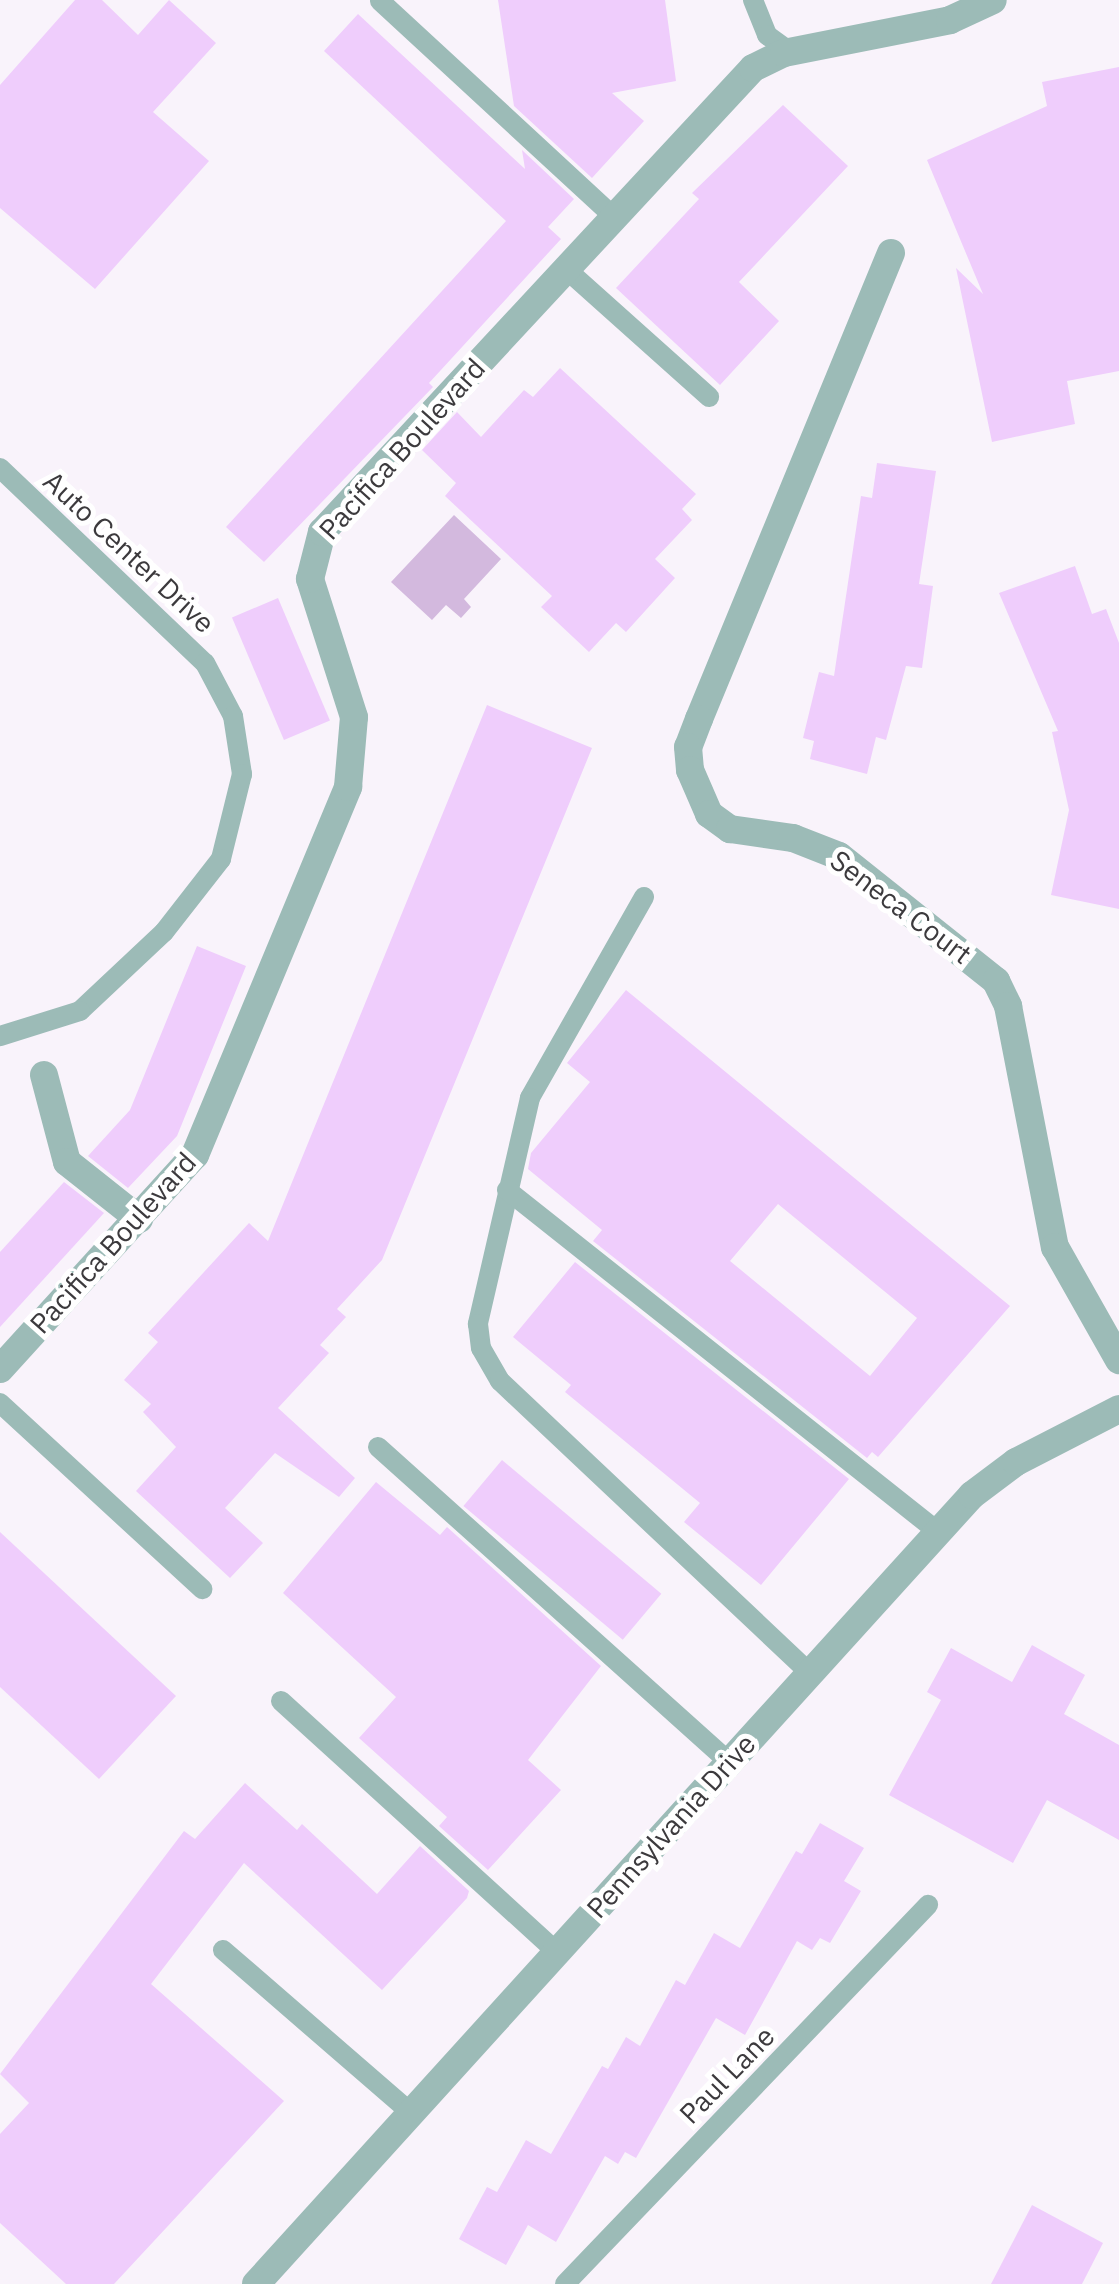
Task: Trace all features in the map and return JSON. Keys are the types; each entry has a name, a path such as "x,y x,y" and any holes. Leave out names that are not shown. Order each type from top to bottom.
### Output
{"street":[{"name":"Pacifica Boulevard","path":"0,1370 195,1156 348,788 354,717 313,598 314,547 746,75 790,52 950,20 993,0"},
{"name":"Seneca Court","path":"891,253 699,718 688,747 690,770 709,814 730,829 793,838 838,856 996,980 1008,1006 1055,1247 1119,1360"},
{"path":"44,1076 67,1162 139,1220"},
{"name":"Pennsylvania Drive","path":"256,2284 937,1531 1016,1462 1119,1409"}],"lane":[{"path":"380,1 614,216"},
{"path":"755,8 767,35 790,52"},
{"path":"746,75 758,45 755,8"},
{"path":"566,269 708,397"},
{"name":"Auto Center Drive","path":"0,468 205,663 233,716 242,774 221,860 138,960 80,1011 0,1036"},
{"path":"644,896 530,1098 478,1324 490,1368 810,1673"},
{"path":"507,1190 937,1531"},
{"path":"0,1403 202,1589"},
{"path":"378,1447 729,1762"},
{"path":"280,1702 557,1952"},
{"name":"Paul Lane","path":"565,2284 928,1905"},
{"path":"223,1950 411,2113"}],"shaded area":[{"path":"454,515 501,559 464,599 471,607 461,618 446,605 432,620 391,582"}],"building":[{"path":"75,0 102,0 138,35 169,0 216,43 153,112 209,161 95,289 0,208 0,85"},
{"path":"498,0 665,0 676,81 612,93 644,121 592,178 514,106"},
{"path":"358,14 525,169 522,150 574,199 548,227 561,239 429,383 433,387 264,562 226,527 506,221 324,51"},
{"path":"1119,67 1119,371 1067,381 1075,424 992,442 956,268 983,294 927,160 1047,106 1042,82"},
{"path":"783,105 848,166 739,282 779,321 720,385 616,288 699,199 692,193"},
{"path":"560,368 696,494 682,509 692,520 655,559 675,578 626,632 616,623 589,652 541,607 552,596 445,496 456,483 422,450 457,412 481,437 524,390 533,397"},
{"path":"877,463 936,471 919,584 933,586 922,668 906,666 886,740 876,737 867,774 810,759 814,741 803,738 819,672 834,676 861,496 872,498"},
{"path":"1075,566 1092,614 1106,609 1119,643 1119,909 1051,895 1069,810 1052,732 1058,731 999,593"},
{"path":"278,598 330,720 284,740 232,618"},
{"path":"487,705 592,748 382,1260 337,1309 346,1317 320,1345 329,1353 278,1408 355,1478 339,1497 275,1453 225,1508 263,1543 230,1578 136,1491 176,1447 143,1412 151,1404 124,1380 158,1342 148,1333 249,1223 268,1241"},
{"path":"197,946 246,966 177,1136 128,1188 88,1156 130,1110"},
{"path":"626,990 1010,1306 878,1457 872,1452 867,1458 593,1241 602,1230 528,1169 531,1153 590,1082 567,1063","holes":["778,1204 917,1318 870,1376 730,1261"]},
{"path":"64,1182 104,1213 0,1327 0,1252"},
{"path":"575,1262 849,1479 761,1585 684,1522 700,1503 565,1392 571,1385 513,1337"},
{"path":"502,1460 661,1594 623,1640 463,1506"},
{"path":"376,1482 440,1535 447,1527 601,1666 528,1760 561,1790 488,1870 439,1826 447,1817 359,1738 396,1697 283,1593"},
{"path":"0,1532 176,1696 99,1779 0,1687"},
{"path":"1032,1645 1085,1675 1064,1714 1119,1745 1119,1840 1047,1800 1013,1863 889,1795 941,1700 927,1692 951,1648 1012,1682"},
{"path":"245,1783 297,1830 302,1824 377,1894 420,1846 469,1891 467,1898 382,1990 244,1863 151,1984 284,2101 114,2284 66,2284 0,2223 0,2134 29,2103 0,2074 184,1831 195,1839"},
{"path":"820,1823 864,1848 844,1881 861,1891 830,1943 820,1938 812,1950 797,1941 745,2035 716,2018 636,2158 625,2152 618,2164 605,2156 556,2242 528,2225 506,2265 459,2239 487,2187 497,2192 526,2140 551,2154 602,2066 608,2069 626,2037 640,2046 676,1980 685,1985 714,1933 740,1948 796,1851 802,1854"},
{"path":"1032,2205 1103,2243 1082,2284 991,2284"}]}
